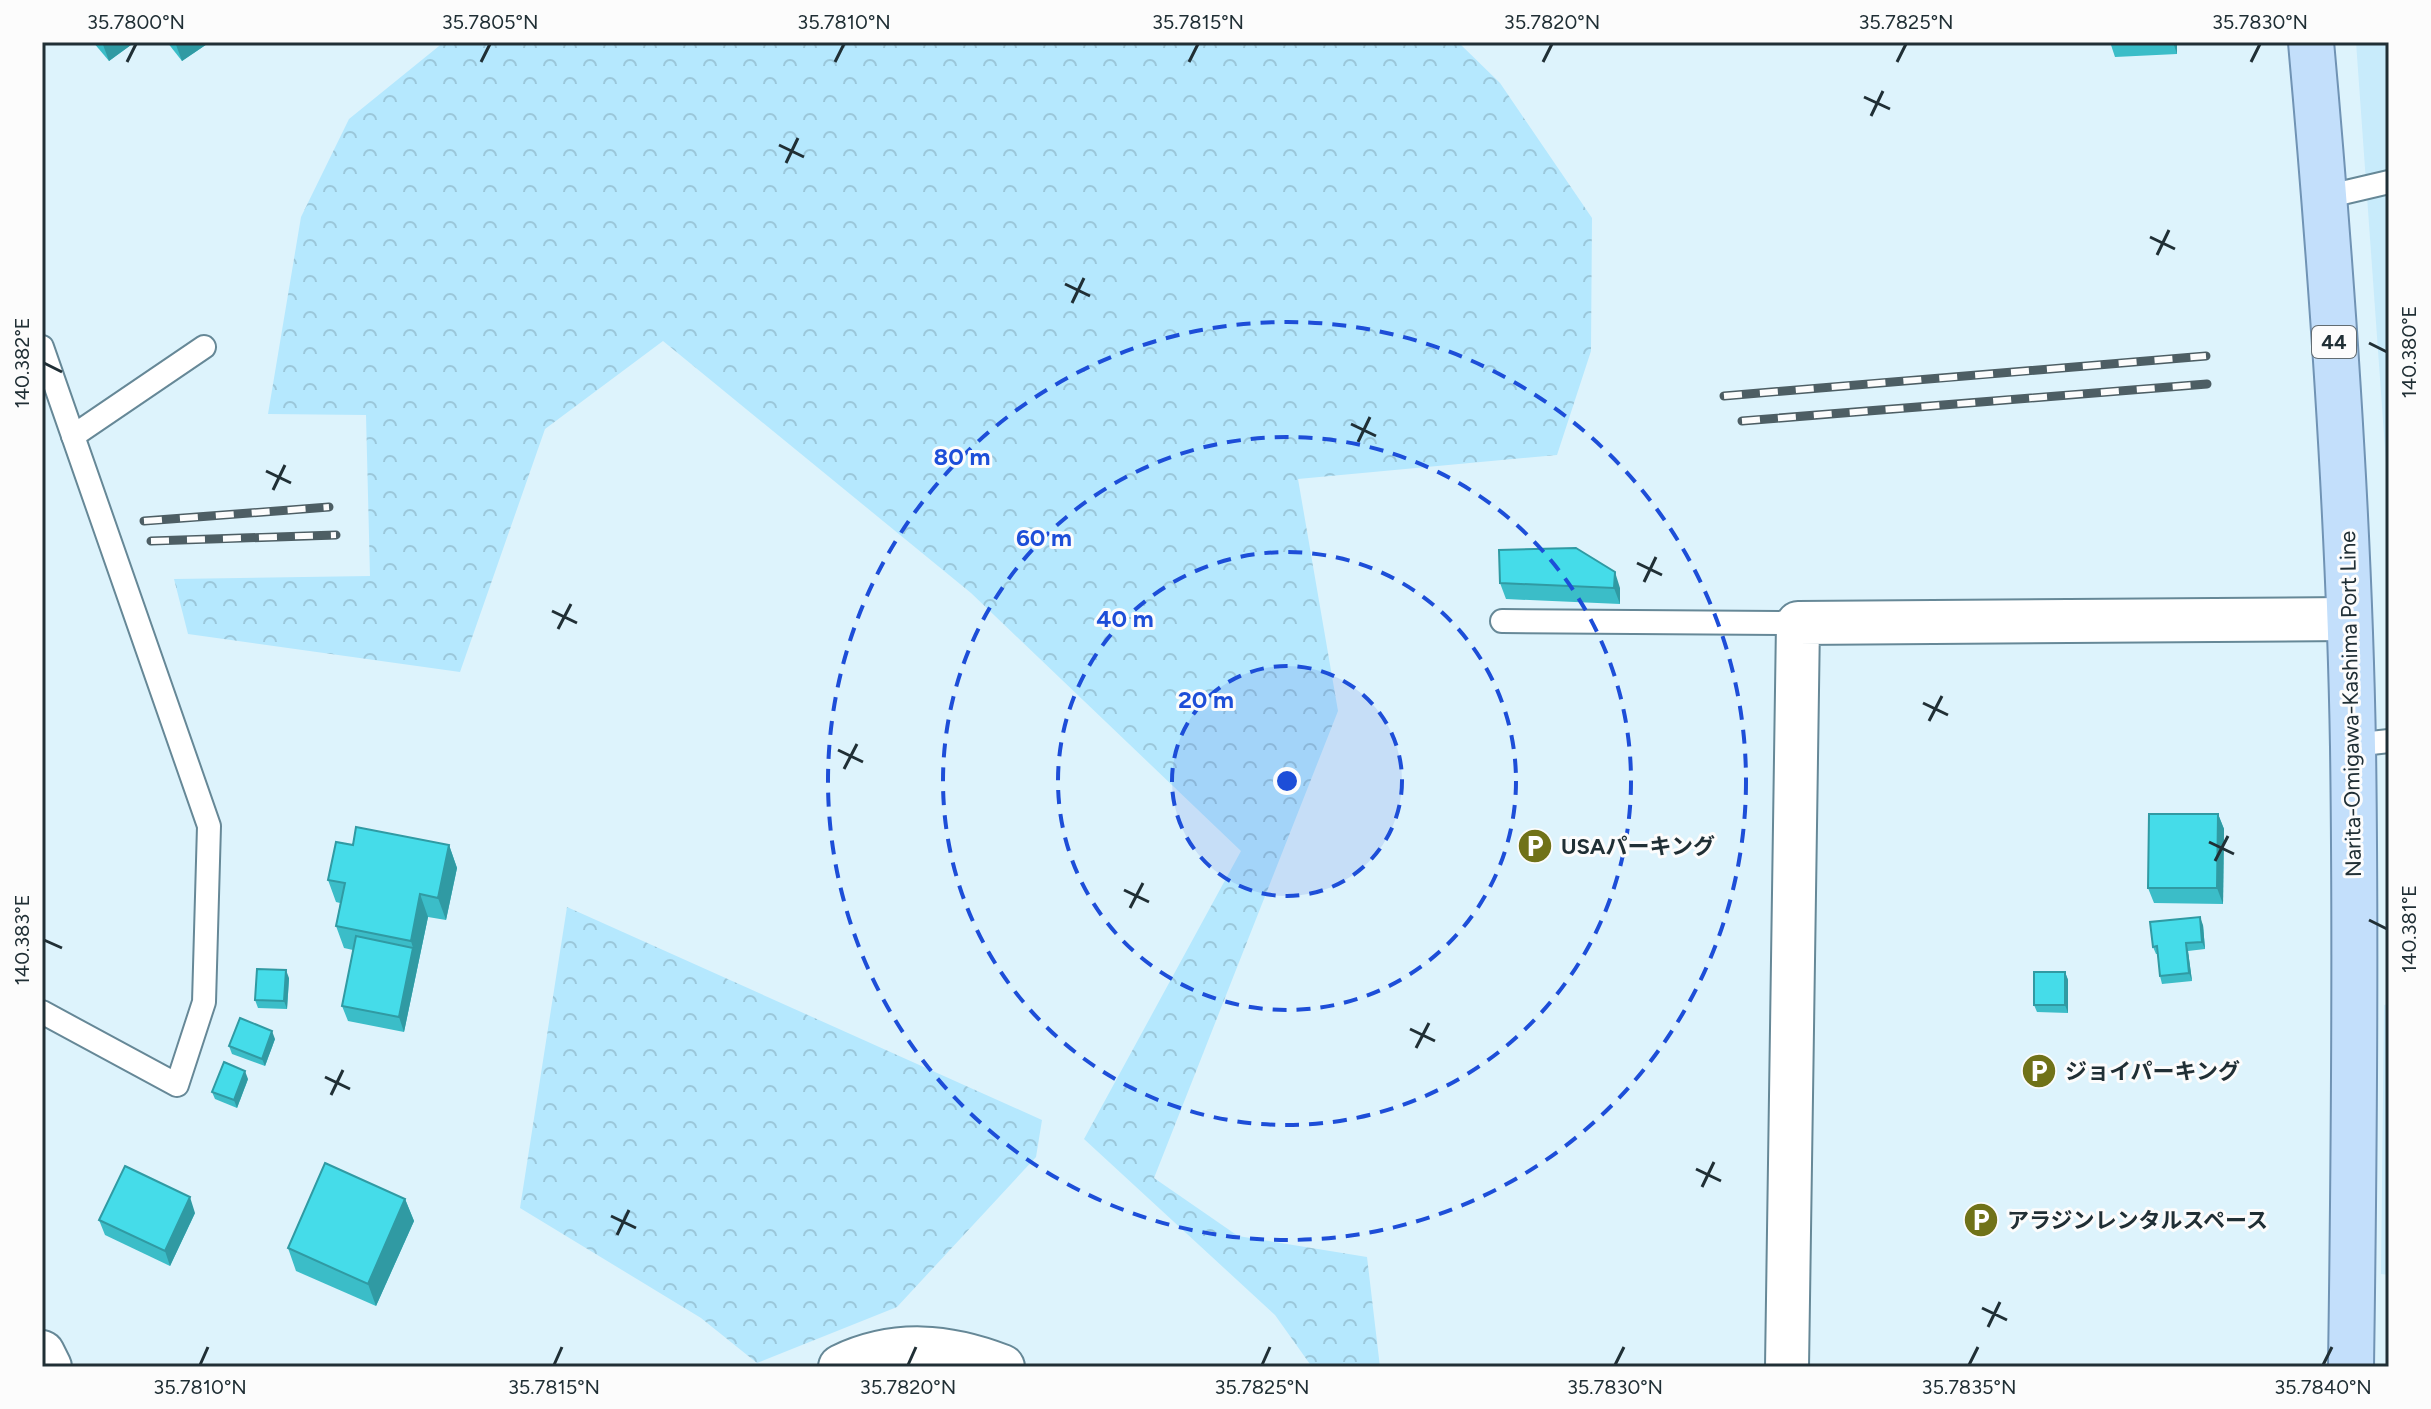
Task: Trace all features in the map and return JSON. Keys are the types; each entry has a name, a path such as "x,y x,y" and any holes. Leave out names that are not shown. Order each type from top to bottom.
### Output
{"main road":[{"name":"Narita-Omigawa-Kashima Port Line","path":"2311,42 2325,197 2349,619 2371,743 2355,1008 2351,1367"}],"street":[{"path":"1787,1367 1798,623 2349,619"},
{"path":"841,1367 859,1358 898,1349 934,1348 971,1355 1002,1367"},
{"path":"42,1353 49,1367"}],"lane":[{"path":"2325,197 2389,182"},
{"path":"42,347 209,826 204,1002 177,1085 42,1012"},
{"path":"73,436 204,347"},
{"path":"1502,621 1798,623"}],"shaded area":[{"path":"2356,42 2389,42 2389,505"},
{"path":"2389,1004 2389,1275 2381,1274 2384,1005"}],"green space":[{"path":"444,42 1458,42 1500,83 1592,218 1591,351 1557,455 1298,479 1338,711 1154,1178 1238,1236 1367,1257 1380,1367 1312,1367 1275,1315 1084,1139 1241,851 971,593 663,341 545,429 460,672 188,634 174,579 370,576 366,415 268,414 301,217 349,119"},
{"path":"567,907 1042,1120 1036,1157 897,1307 757,1363 701,1318 520,1208"}],"building":[{"path":"1576,548 1615,572 1614,588 1500,583 1499,550"},
{"path":"2149,814 2218,814 2217,888 2148,888"},
{"path":"356,827 449,845 438,898 420,894 411,941 336,926 345,883 328,880 336,842 353,845"},
{"path":"2200,917 2202,942 2186,943 2189,973 2160,976 2157,946 2153,947 2150,922"},
{"path":"356,936 413,948 399,1017 342,1006"},
{"path":"257,969 286,970 284,1001 255,1000"},
{"path":"2034,972 2065,972 2065,1005 2034,1005"},
{"path":"240,1018 272,1031 262,1059 229,1046"},
{"path":"224,1062 245,1071 234,1100 212,1092"},
{"path":"325,1163 405,1199 368,1284 288,1248"},
{"path":"125,1166 190,1197 165,1251 99,1220"}],"railway":[{"path":"1724,396 2206,356"},
{"path":"1742,421 2207,384"},
{"path":"144,521 329,507"},
{"path":"151,541 336,535"}],"place":[{"name":"USAパーキング","path":"1535,846"},
{"name":"ジョイパーキング","path":"2039,1071"},
{"name":"アラジンレンタルスペース","path":"1981,1220"}]}
